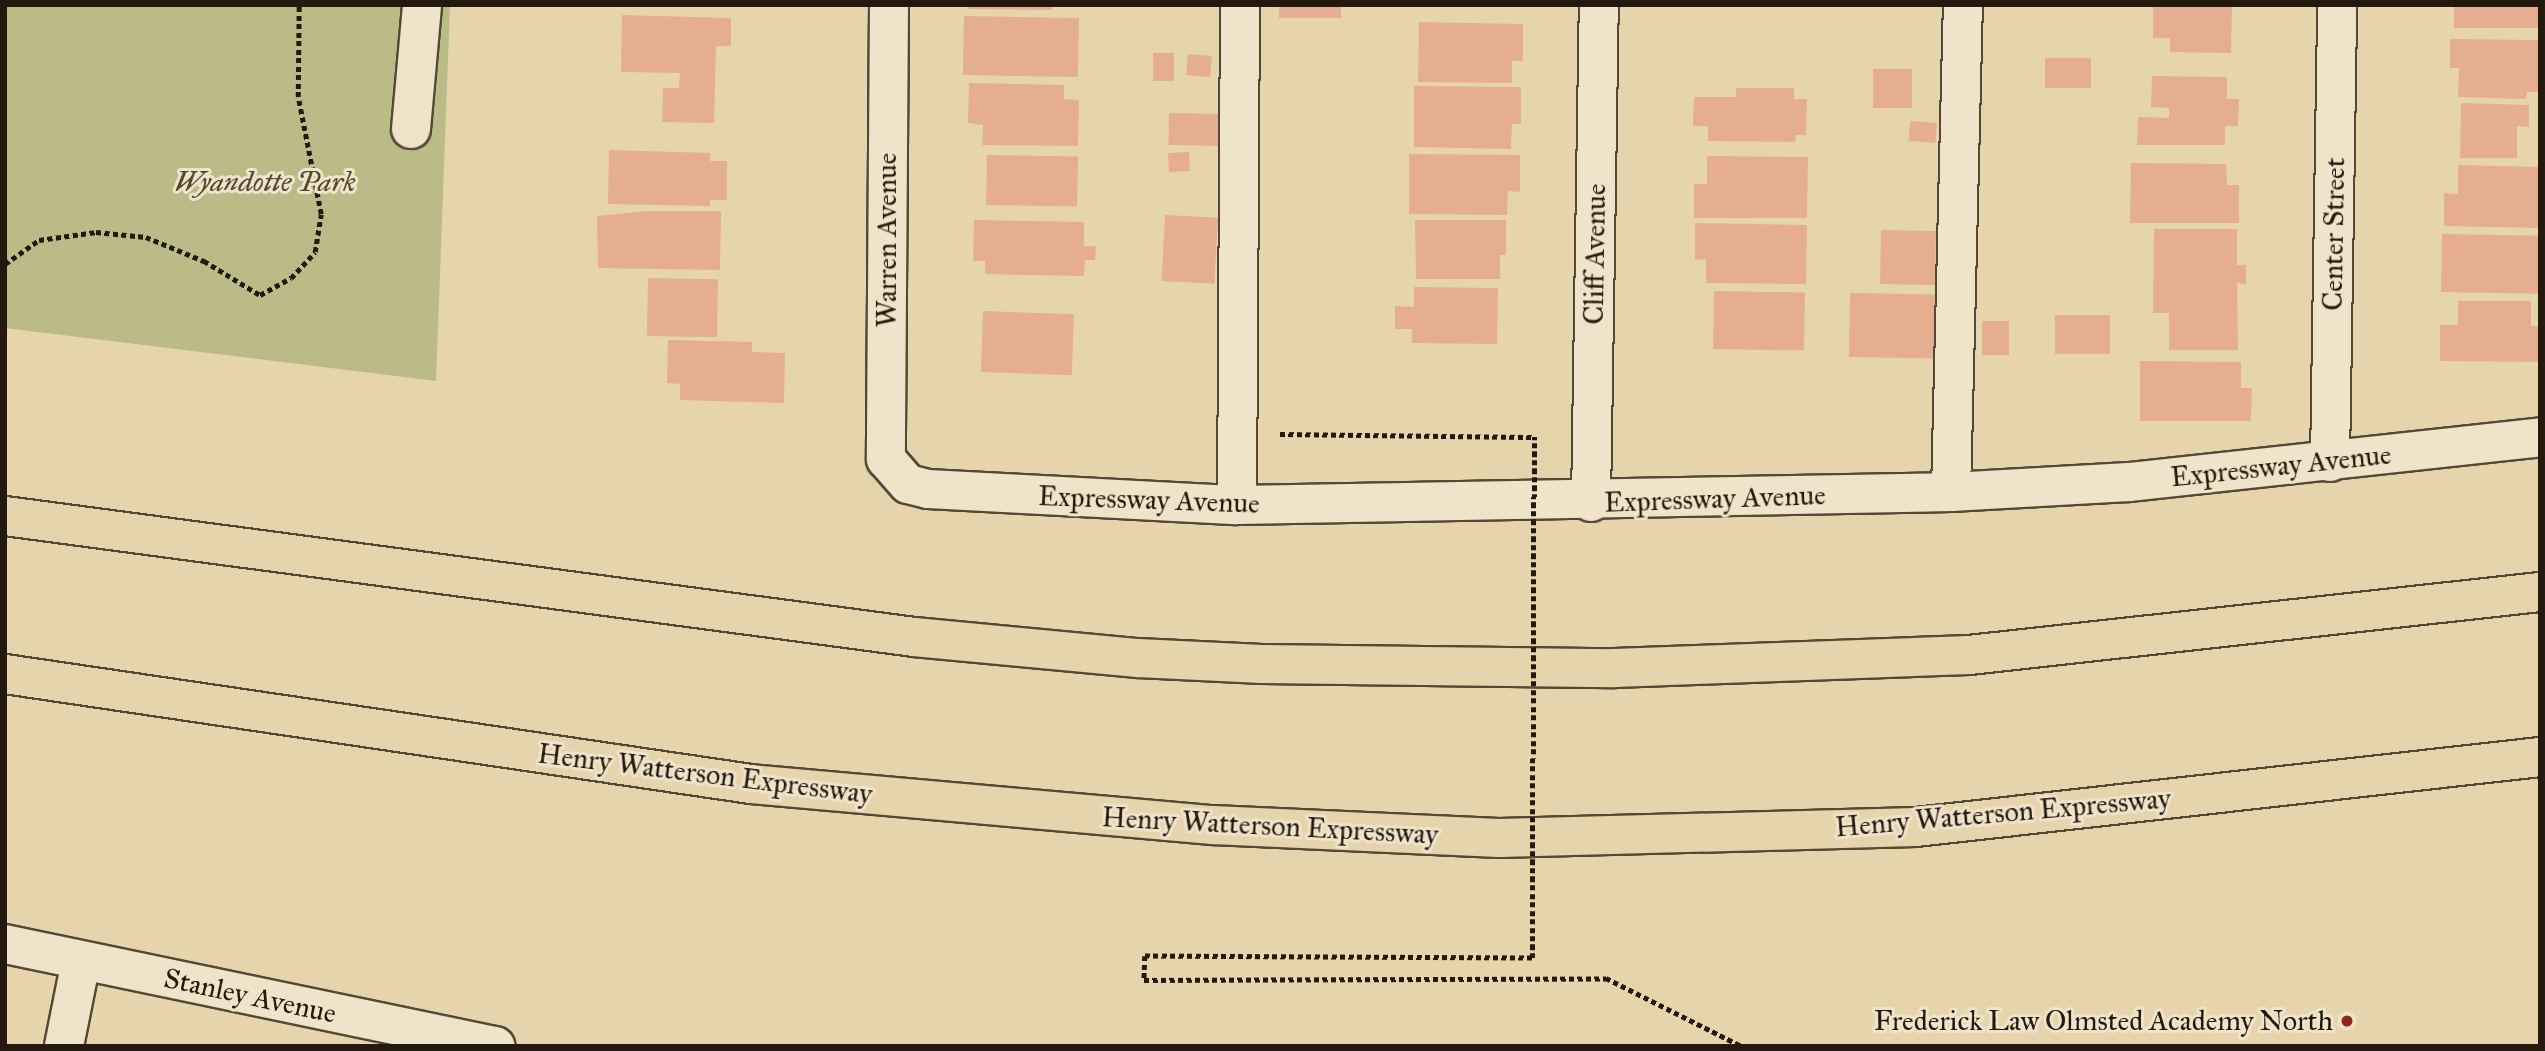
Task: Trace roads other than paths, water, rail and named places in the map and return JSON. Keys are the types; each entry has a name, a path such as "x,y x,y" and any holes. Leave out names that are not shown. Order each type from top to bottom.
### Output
{"highway":[{"path":"5,516 914,637 1138,658 1262,664 1614,668 1969,655 2540,592"},
{"name":"Henry Watterson Expressway","path":"5,674 751,784 1200,824 1499,838 1916,827 2540,757"}],"street":[{"path":"411,129 422,5"},
{"name":"Warren Avenue","path":"889,5 886,459 894,471"},
{"path":"1237,505 1240,5"},
{"name":"Cliff Avenue","path":"1591,502 1599,5"},
{"path":"1951,492 1963,5"},
{"name":"Center Street","path":"2330,462 2337,5"},
{"name":"Expressway Avenue","path":"894,471 908,484 928,489 1237,505 1591,502 1951,492 2129,482 2540,437"},
{"name":"Stanley Avenue","path":"5,944 495,1046"},
{"path":"64,1046 81,961"}],"place":[{"name":"Frederick Law Olmsted Academy North","path":"2347,1021"}],"park label":[{"name":"Wyandotte Park","path":"265,182"}]}
